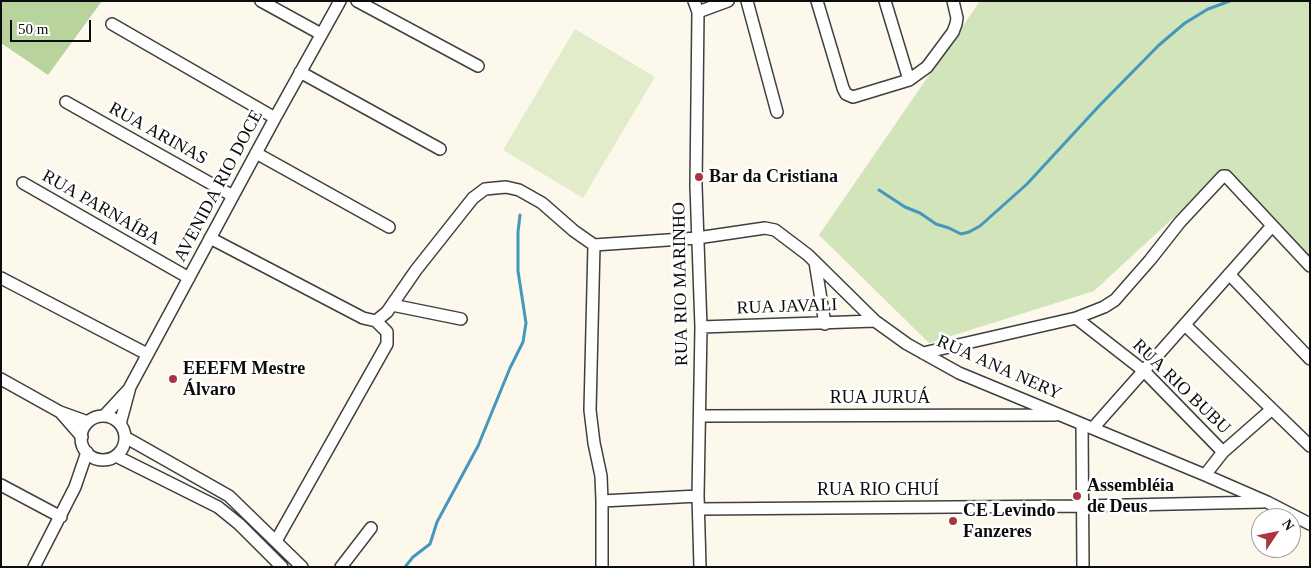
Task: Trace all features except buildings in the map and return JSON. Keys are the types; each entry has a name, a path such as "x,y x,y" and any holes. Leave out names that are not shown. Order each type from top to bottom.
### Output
{"street":[{"path":"261,1 321,34"},
{"name":"AVENIDA RIO DOCE","path":"104,416 130,387 340,1"},
{"path":"357,1 478,66"},
{"path":"747,1 777,112"},
{"path":"817,1 842,88 846,94 853,97 909,80 927,67 953,32 957,18 954,1"},
{"path":"885,1 909,80"},
{"path":"696,6 725,2"},
{"name":"RUA RIO MARINHO","path":"696,6 697,238 701,327 698,496 700,567"},
{"path":"112,24 275,118"},
{"path":"300,72 440,149"},
{"name":"RUA ARINAS","path":"66,102 233,196"},
{"path":"256,154 390,227"},
{"path":"923,353 1076,318 1104,307 1115,300 1180,222 1223,176 1226,176 1310,266"},
{"name":"RUA PARNAÍBA","path":"23,183 189,278"},
{"path":"376,321 392,305 416,270 473,198 485,189 506,187 519,190 542,203 574,231 594,245 590,410 601,476 602,567"},
{"path":"1083,567 1083,506 1088,427 1144,371 1272,226"},
{"name":"RUA ANA NERY","path":"594,245 697,238 770,228 779,232 814,262 875,322 907,344 959,373 1205,475 1267,502 1310,524"},
{"path":"210,238 363,318 376,321 387,332 387,344 276,542"},
{"path":"814,262 825,324"},
{"path":"1229,274 1310,359"},
{"path":"1,278 148,354"},
{"path":"392,305 461,320"},
{"name":"RUA RIO BUBU","path":"1076,318 1144,371 1223,452"},
{"name":"RUA JAVALI","path":"701,327 875,322"},
{"path":"1185,324 1272,409 1307,438"},
{"path":"1,379 60,412 88,422"},
{"name":"AVENIDA RIO DOCE","path":"120,424 130,387"},
{"path":"1205,475 1223,452 1272,409"},
{"path":"60,412 82,437"},
{"path":"104,416 116,420 120,424 125,437 124,446 116,456 110,459 98,459 87,452 82,442 82,431 88,422 95,417 104,416"},
{"name":"RUA JURUÁ","path":"700,416 1061,416"},
{"path":"125,437 229,496 302,567"},
{"path":"34,567 75,487 87,452"},
{"path":"116,456 218,507 239,524 282,567"},
{"path":"75,487 98,459"},
{"path":"1,485 60,517"},
{"path":"602,502 698,496"},
{"name":"RUA RIO CHUÍ","path":"699,509 1083,506 1267,502"},
{"path":"341,567 371,528"}],"green space":[{"path":"1,1 102,1 48,75 1,43"},
{"path":"980,1 1310,1 1310,257 1225,170 1094,291 929,343 819,235"},
{"path":"575,29 655,77 583,198 503,150"}],"waterway":[{"path":"879,190 936,224 961,234 969,232 980,226 1027,184 1099,106 1159,45 1185,23 1208,9 1230,1"},
{"path":"405,567 413,557 430,544 437,522 478,446 510,368 523,342 526,323 518,271 520,215"}],"place":[{"name":"Bar da Cristiana","path":"699,177"},
{"name":"EEEFM Mestre Álvaro","path":"173,379"},
{"name":"Assembléia de Deus","path":"1077,496"},
{"name":"CE Levindo Fanzeres","path":"953,521"}]}
